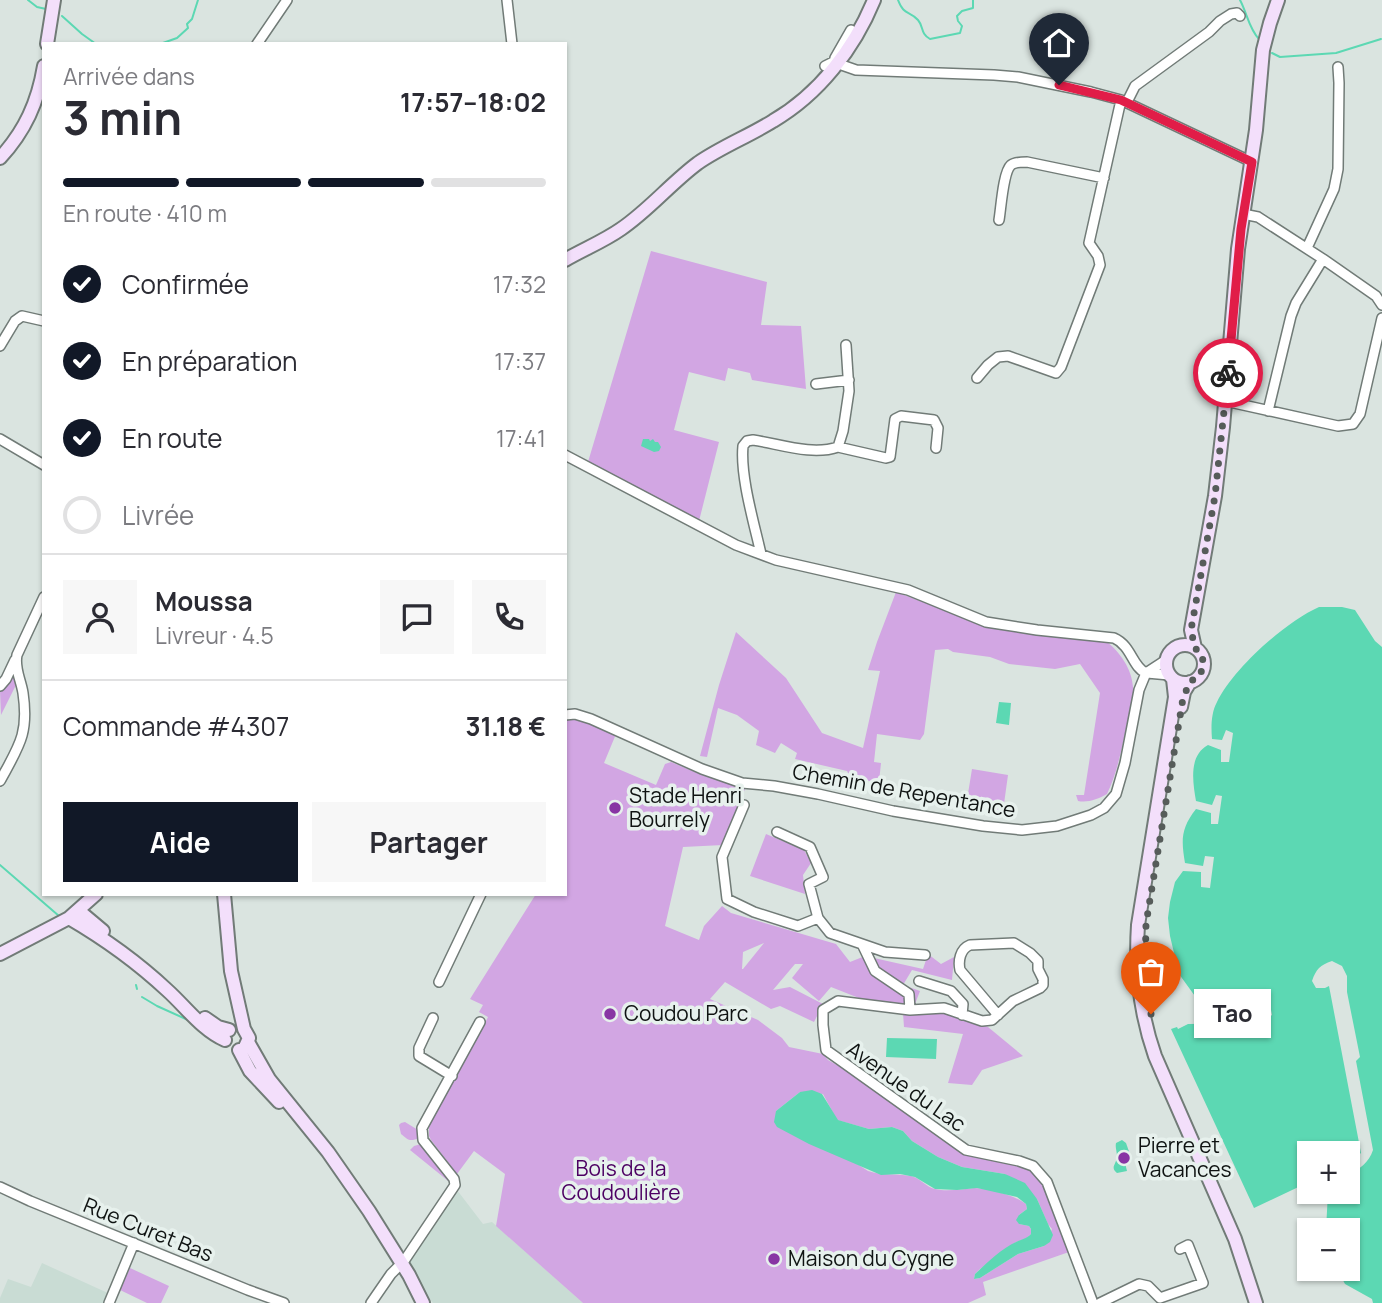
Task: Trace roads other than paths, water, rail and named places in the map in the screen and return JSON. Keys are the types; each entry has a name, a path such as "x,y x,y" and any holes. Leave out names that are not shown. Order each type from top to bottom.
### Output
{"main road":[{"path":"49,42 57,0"},
{"path":"831,66 851,30 873,0"},
{"path":"567,259 623,228 697,164 773,122 797,105 856,37 873,0"},
{"path":"1195,648 1191,630 1212,516 1238,249 1252,162 1263,50 1278,0"},
{"path":"0,158 29,119 42,75"},
{"path":"0,165 28,132 42,100"},
{"path":"1191,630 1166,660 1175,697 1138,925 1136,954 1139,995 1152,1048 1235,1239 1256,1303"},
{"path":"1171,677 1181,683 1190,682 1200,675 1204,664 1201,654 1195,648 1180,645"},
{"path":"1190,682 1183,698 1149,904 1144,956 1146,992 1157,1039 1166,1063 1232,1214 1264,1303"},
{"path":"0,954 74,914 94,896"},
{"path":"224,896 231,971 241,1015 236,1036"},
{"path":"74,914 167,990 213,1035 236,1036 328,1152 369,1211 423,1303"}],"street":[{"path":"258,42 287,0"},
{"path":"507,0 512,42"},
{"path":"977,378 988,365 998,358 1008,356 1056,373 1061,367 1100,265 1098,256 1089,243 1124,101 1135,86 1220,21 1231,14 1237,13 1240,16"},
{"path":"831,66 838,74 856,70 1006,76 1036,80 1124,101 1252,162"},
{"path":"1307,248 1334,188 1338,169 1338,67"},
{"path":"999,220 1006,173 1010,166 1019,162 1104,178"},
{"path":"1243,214 1258,217 1307,248 1376,296 1382,304"},
{"path":"1268,411 1291,316 1323,259"},
{"path":"0,346 15,321 22,316 42,321"},
{"path":"1225,401 1338,426 1353,424 1360,414 1379,346 1382,318"},
{"path":"838,447 849,391 845,345"},
{"path":"816,384 849,380"},
{"path":"761,554 744,466 743,446 747,441 806,450 838,447 886,458 890,457 895,419 901,416 934,420 938,428 936,448"},
{"path":"0,439 42,464"},
{"path":"567,456 736,545 776,560 908,590 986,622 1114,638 1127,647 1139,670 1171,677"},
{"path":"0,687 17,655 42,593"},
{"path":"0,781 19,746 24,730 22,688 15,663 17,655"},
{"path":"1146,673 1166,660"},
{"name":"Chemin de Repentance","path":"567,715 575,714 591,719 702,769 742,783 798,790 904,813 1022,830 1057,826 1091,815 1104,808 1116,793 1139,690 1146,673"},
{"path":"744,805 722,857 727,898 754,912 798,926 818,918"},
{"path":"777,832 810,847 823,877 810,884 818,918 830,933 885,952 925,955"},
{"path":"439,982 480,896"},
{"path":"862,944 875,971 909,994 910,1010 944,1008 986,1022 992,1020 998,1015 1013,1001 1043,985 1044,979 1039,972 1038,961 1014,943 976,944 967,946 962,952 960,970 998,1015"},
{"path":"919,981 951,991 963,1004 962,1015"},
{"name":"Avenue du Lac","path":"910,1010 838,1001 823,1010 822,1025 826,1050 966,1150 1033,1166 1047,1182 1093,1303"},
{"path":"433,1018 418,1051 419,1056 452,1076"},
{"path":"371,1303 455,1185 454,1179 423,1140 422,1132 480,1021"},
{"name":"Rue Curet Bas","path":"0,1187 284,1303"},
{"path":"109,1303 134,1243"},
{"path":"1100,1303 1139,1284 1148,1286 1160,1298 1203,1283 1188,1245 1180,1248"}],"waterway":[{"path":"28,0 37,7 46,9"},
{"path":"166,42 177,38 188,28 187,24 192,19 198,0"},
{"path":"898,0 905,11 918,20 930,39 960,33 962,26 957,16 962,11 973,8 973,0"},
{"path":"1240,0 1250,26 1259,39"},
{"path":"62,16 93,42"},
{"path":"1272,53 1280,57 1336,53 1381,39"},
{"path":"0,865 59,916"},
{"path":"136,985 137,989"},
{"path":"142,997 188,1020"}],"place":[{"name":"Stade Henri Bourrely","path":"615,808"},
{"name":"Coudou Parc","path":"610,1014"},
{"name":"Tao","path":"1151,1014"},
{"name":"Pierre et Vacances","path":"1124,1158"},
{"name":"Maison du Cygne","path":"774,1259"}],"park label":[{"name":"Bois de la Coudoulière","path":"621,1181"}]}
